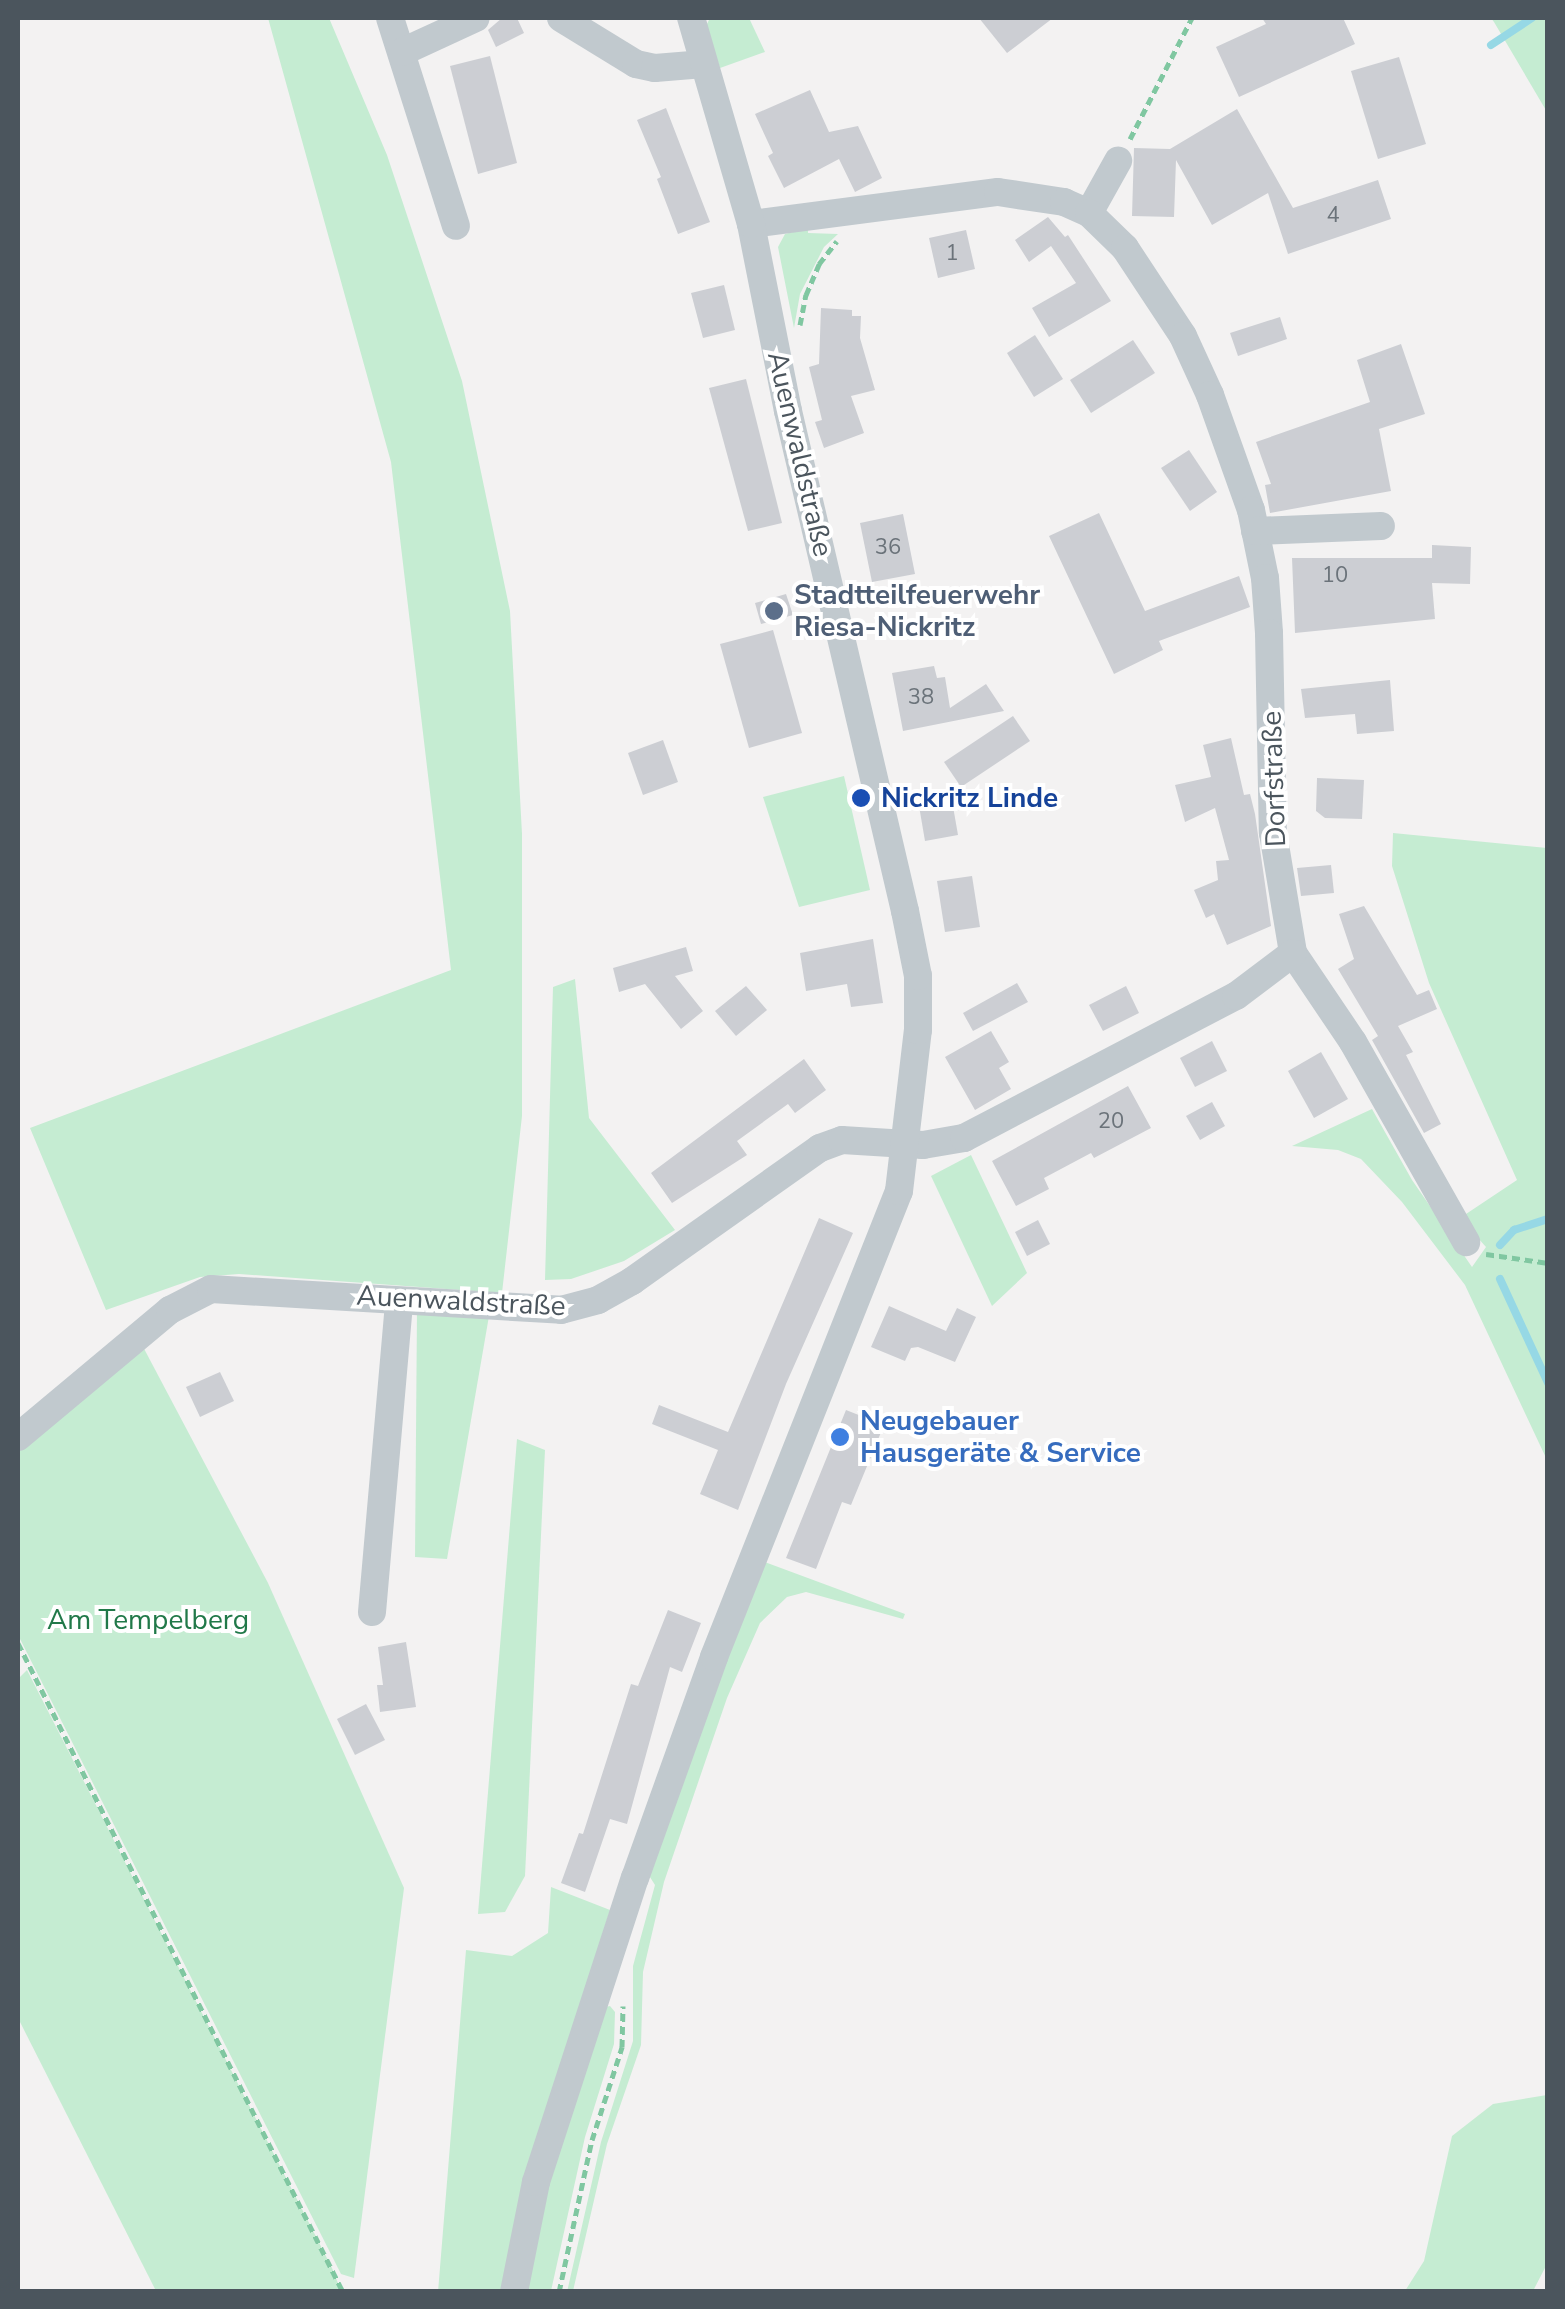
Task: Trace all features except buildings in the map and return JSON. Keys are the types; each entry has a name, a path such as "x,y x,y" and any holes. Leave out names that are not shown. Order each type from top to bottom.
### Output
{"street":[{"path":"390,18 456,226"},
{"path":"402,52 476,18"},
{"path":"562,18 636,64 655,68 704,64"},
{"name":"Auenwaldstraße","path":"514,2292 536,2182 636,1876 714,1656 898,1191 918,1030 918,976 779,367 751,224 691,18"},
{"path":"1089,213 1118,162"},
{"name":"Dorfstraße","path":"751,224 998,192 1064,202 1089,213 1125,248 1182,336 1236,464 1255,531 1270,633 1274,833 1293,953"},
{"path":"1255,531 1382,526"},
{"path":"906,1144 942,1145 964,1138 1236,996 1293,953 1353,1042 1466,1242"},
{"name":"Auenwaldstraße","path":"18,1437 190,1296 236,1287 561,1310 580,1306 632,1281 820,1148 842,1140 906,1144"},
{"path":"372,1612 399,1300"}],"path":[{"path":"1118,162 1192,18"},
{"path":"779,367 795,347 806,294 819,264 870,210"},
{"path":"1466,1242 1505,1260 1548,1262"},
{"path":"18,1643 343,2292"},
{"path":"559,2292 592,2140 622,2047 626,2014 622,2002"}],"green space":[{"path":"268,18 329,18 387,155 462,381 510,611 522,834 522,1116 502,1293 239,1274 200,1277 106,1310 30,1128 451,970 391,462"},
{"path":"710,18 749,18 765,52 720,68 706,26"},
{"path":"1491,18 1547,18 1547,112 1494,22"},
{"path":"808,228 808,233 838,234 824,247 800,294 794,328 778,247 785,234"},
{"path":"844,776 870,890 799,907 763,797"},
{"path":"1393,833 1547,848 1547,1460 1465,1285 1402,1202 1361,1159 1338,1150 1292,1146 1372,1109 1412,1180 1472,1267 1486,1247 1460,1218 1517,1180 1429,983 1392,866"},
{"path":"575,979 589,1118 675,1230 624,1261 571,1279 545,1280 553,987"},
{"path":"971,1155 1027,1273 992,1306 931,1176"},
{"path":"417,1310 489,1316 447,1559 415,1557"},
{"name":"Am Tempelberg","path":"141,1343 268,1583 404,1888 354,2278 341,2274 18,1635 18,1446"},
{"path":"517,1439 545,1450 525,1876 505,1912 478,1914"},
{"path":"759,1560 905,1614 903,1619 806,1592 787,1597 760,1623 727,1698 664,1882 643,1972 641,2045 607,2144 573,2291 567,2292 601,2142 633,2041 633,1966 655,1885 648,1874"},
{"name":"Am Tempelberg","path":"27,1670 341,2291 156,2291 18,2018 18,1679"},
{"path":"551,1887 610,1910 526,2179 503,2291 438,2292 466,1950 512,1956 548,1933"},
{"path":"610,2006 615,2012 614,2044 585,2137 551,2291 525,2292 546,2185 601,2008"},
{"path":"1547,2095 1547,2264 1533,2291 1405,2291 1424,2261 1452,2136 1493,2104"}],"waterway":[{"path":"1491,45 1532,18"},
{"path":"1500,1245 1514,1230 1548,1219"},
{"path":"1500,1279 1548,1383"}],"place":[{"name":"Stadtteilfeuerwehr Riesa-Nickritz","path":"774,611"},
{"name":"Nickritz Linde","path":"861,798"},
{"name":"Neugebauer Hausgeräte & Service","path":"840,1437"}]}
